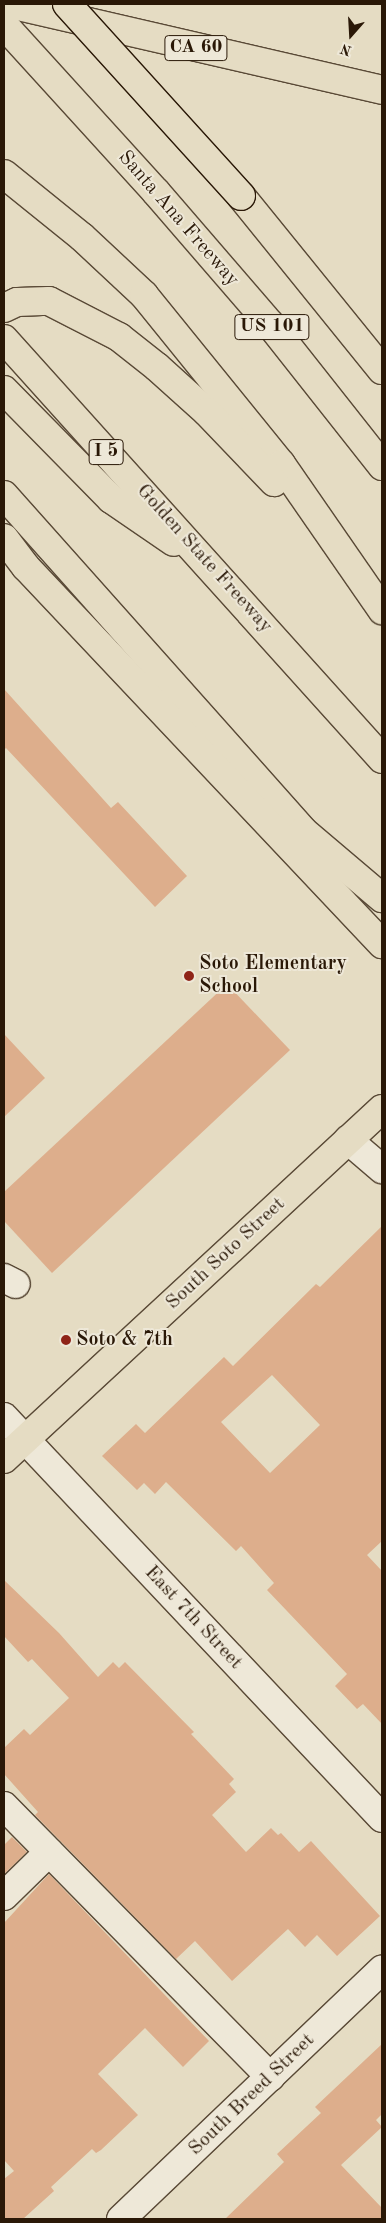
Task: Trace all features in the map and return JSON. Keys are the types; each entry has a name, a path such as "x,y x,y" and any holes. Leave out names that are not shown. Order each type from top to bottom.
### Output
{"main road":[{"name":"CA 60","path":"10,4 382,90"},
{"name":"US 101","path":"66,4 241,196 382,370"},
{"name":"Santa Ana Freeway","path":"4,25 156,192 270,324 382,466"},
{"path":"4,174 82,237 144,294 281,464 382,610"},
{"path":"4,308 17,302 49,301 110,332 157,366 267,474 382,626"},
{"name":"Golden State Freeway","path":"4,339 382,759"},
{"path":"4,390 111,499 209,565"},
{"path":"4,495 303,831 382,898"},
{"path":"4,538 26,567 382,944"},
{"path":"4,549 26,567"},
{"name":"South Soto Street","path":"4,1459 382,1109"}],"street":[{"path":"348,1140 382,1169"},
{"name":"East 7th Street","path":"4,1417 382,1818"},
{"path":"4,1806 270,2077"},
{"path":"4,1896 49,1852"},
{"name":"South Breed Street","path":"121,2219 382,1970"}],"building":[{"path":"4,689 111,808 118,802 187,876 155,907 6,748 4,750"},
{"path":"227,984 290,1050 52,1273 4,1221 4,1192"},
{"path":"4,1034 45,1078 4,1117"},
{"path":"382,1226 382,1541 367,1555 382,1571 382,1724 363,1704 357,1709 335,1686 347,1674 267,1590 274,1583 241,1546 236,1551 166,1482 155,1494 144,1483 137,1490 102,1456 136,1424 145,1433 224,1357 233,1366 316,1284 320,1287","holes":["272,1375 320,1425 270,1473 221,1422"]},
{"path":"4,1580 59,1633 98,1677 113,1662 119,1668 125,1662 194,1732 191,1734 234,1779 229,1784 236,1792 212,1815 246,1852 271,1828 278,1835 281,1833 299,1852 311,1841 380,1916 337,1956 317,1935 305,1947 288,1929 232,1981 195,1941 176,1959 35,1815 38,1812 4,1774 4,1748 24,1729 30,1735 69,1698 32,1659 28,1662 4,1636"},
{"path":"12,1837 27,1852 4,1874 4,1845"},
{"path":"49,1874 209,2041 183,2067 145,2028 98,2074 138,2115 101,2150 96,2153 92,2149 51,2187 54,2191 23,2219 4,2219 4,2179 14,2171 4,2160 4,1923"},
{"path":"382,2044 382,2114 376,2120 382,2127 341,2165 382,2208 382,2219 225,2219 284,2162 277,2154 321,2113 315,2107"}],"place":[{"name":"Soto Elementary School","path":"189,976"},
{"name":"Soto & 7th","path":"66,1340"}]}
